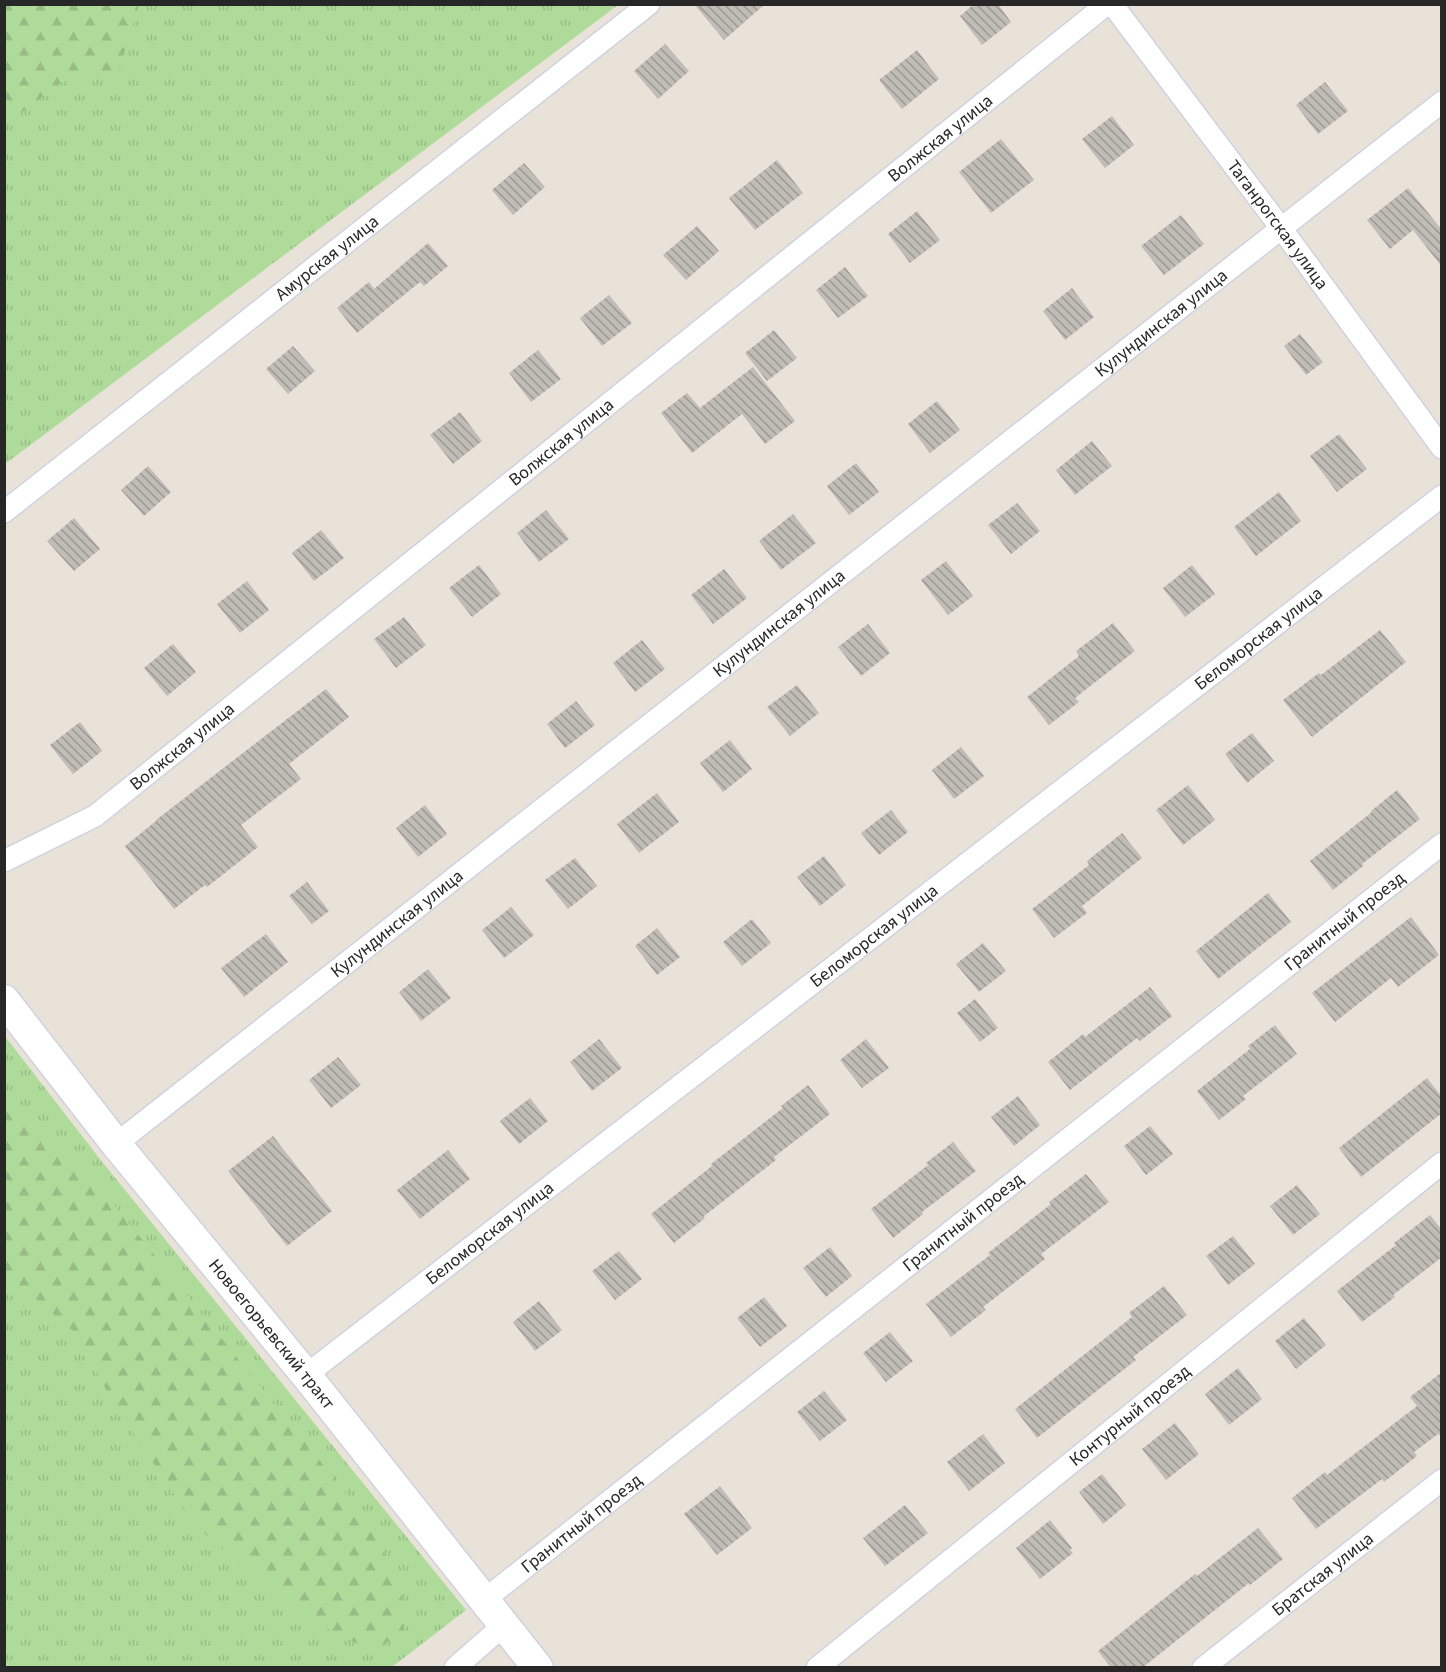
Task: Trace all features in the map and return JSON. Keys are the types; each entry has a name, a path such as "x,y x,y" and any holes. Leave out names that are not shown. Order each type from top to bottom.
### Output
{"main road":[{"name":"Новоегорьевский тракт","path":"4,1000 116,1144 306,1375 537,1668"}],"street":[{"name":"Амурская улица","path":"4,512 650,4"},
{"name":"Волжская улица","path":"4,861 94,816 1107,4"},
{"name":"Таганрогская улица","path":"1112,4 1281,228 1442,448"},
{"name":"Кулундинская улица","path":"116,1144 1442,102"},
{"name":"Беломорская улица","path":"306,1375 1442,496"},
{"name":"Гранитный проезд","path":"484,1600 1442,844"},
{"name":"Контурный проезд","path":"818,1668 1442,1163"},
{"name":"Братская улица","path":"1203,1668 1442,1480"},
{"path":"455,1668 504,1625"}],"green space":[{"path":"5,4 139,5 117,77 71,75 21,113 5,118"},
{"path":"5,5 618,5 5,464"},
{"path":"4,1035 99,1158 466,1610 392,1667 5,1667"},
{"path":"4,1109 87,1171 370,1523 402,1592 403,1631 374,1652 299,1614 195,1525 111,1400 80,1337 5,1273"}],"building":[{"path":"694,4 765,4 724,40"},
{"path":"974,4 998,4 1011,22 982,45 960,16"},
{"path":"665,44 689,71 658,99 634,71"},
{"path":"917,50 939,79 902,109 879,80"},
{"path":"1325,82 1348,111 1318,134 1296,105"},
{"path":"1112,116 1134,145 1105,168 1082,139"},
{"path":"1001,139 1034,180 991,213 959,172"},
{"path":"777,160 803,193 755,230 729,198"},
{"path":"524,163 545,187 513,215 492,190"},
{"path":"1408,188 1442,230 1442,267 1413,230 1390,249 1367,220"},
{"path":"917,211 940,240 910,263 888,234"},
{"path":"1181,215 1204,244 1164,275 1141,246"},
{"path":"697,226 719,251 686,280 663,255"},
{"path":"428,243 448,266 424,286 420,282 357,333 337,308 369,282 374,289"},
{"path":"845,267 868,296 838,318 816,290"},
{"path":"1072,288 1094,317 1065,340 1043,311"},
{"path":"609,295 632,323 602,346 580,318"},
{"path":"774,330 797,358 767,381 745,353"},
{"path":"1300,334 1323,362 1306,375 1284,346"},
{"path":"293,346 315,371 288,394 266,369"},
{"path":"538,350 561,379 531,402 509,373"},
{"path":"753,367 795,421 765,444 742,414 692,453 661,413 687,393 700,408"},
{"path":"937,401 960,430 930,453 908,424"},
{"path":"460,412 482,441 453,464 430,435"},
{"path":"1339,434 1367,469 1337,492 1310,456"},
{"path":"1092,441 1112,466 1075,495 1056,470"},
{"path":"856,463 879,492 849,515 827,486"},
{"path":"148,466 171,492 144,516 121,490"},
{"path":"1279,492 1301,521 1256,556 1234,527"},
{"path":"1017,503 1040,531 1011,554 988,525"},
{"path":"546,510 569,539 539,562 517,533"},
{"path":"793,514 816,543 781,570 759,541"},
{"path":"74,518 100,549 74,571 47,541"},
{"path":"321,530 344,558 314,581 292,553"},
{"path":"946,561 973,596 948,615 921,580"},
{"path":"479,565 501,594 472,617 449,588"},
{"path":"1192,565 1215,594 1185,617 1163,588"},
{"path":"724,569 747,598 713,624 691,595"},
{"path":"247,581 269,610 240,633 217,604"},
{"path":"404,617 426,645 396,668 374,639"},
{"path":"1113,623 1135,651 1075,698 1079,702 1049,725 1027,697 1079,656 1076,651"},
{"path":"868,624 890,653 861,676 838,647"},
{"path":"1380,630 1406,662 1312,737 1283,700 1319,673 1321,675"},
{"path":"642,640 665,669 635,692 613,663"},
{"path":"173,644 196,672 167,696 144,668"},
{"path":"797,685 819,713 790,736 767,707"},
{"path":"326,689 349,717 289,764 301,779 241,825 258,847 207,887 205,885 174,909 125,846"},
{"path":"576,701 595,725 565,748 547,724"},
{"path":"80,722 102,751 73,774 50,745"},
{"path":"1252,733 1274,761 1247,783 1225,754"},
{"path":"730,740 752,769 723,792 700,763"},
{"path":"961,747 984,776 954,799 932,770"},
{"path":"1188,785 1215,820 1183,845 1156,810"},
{"path":"1397,790 1420,819 1362,864 1363,866 1333,890 1310,861"},
{"path":"657,793 679,822 639,853 617,824"},
{"path":"425,805 447,834 418,857 396,828"},
{"path":"891,810 908,832 879,855 861,833"},
{"path":"1122,833 1142,858 1082,906 1087,913 1054,938 1032,909 1089,865 1087,861"},
{"path":"824,856 846,885 820,906 797,877"},
{"path":"575,858 597,886 568,909 545,880"},
{"path":"307,882 329,911 312,924 289,896"},
{"path":"1268,893 1291,922 1218,979 1196,951"},
{"path":"511,907 534,935 504,958 482,930"},
{"path":"1411,917 1439,955 1398,987 1391,978 1335,1022 1312,993"},
{"path":"752,919 771,943 742,966 723,942"},
{"path":"657,928 680,957 657,975 635,946"},
{"path":"266,934 288,962 244,997 221,968"},
{"path":"983,943 1006,971 979,992 956,964"},
{"path":"428,969 451,998 421,1021 399,992"},
{"path":"1150,987 1172,1016 1140,1041 1137,1038 1070,1090 1048,1062 1083,1034 1085,1037"},
{"path":"975,999 998,1028 980,1042 957,1013"},
{"path":"1275,1025 1297,1054 1243,1096 1246,1099 1219,1120 1197,1091 1250,1049 1248,1046"},
{"path":"599,1039 622,1068 592,1091 570,1062"},
{"path":"866,1039 889,1068 862,1088 840,1060"},
{"path":"338,1057 361,1085 331,1108 309,1080"},
{"path":"1427,1078 1442,1097 1442,1113 1361,1177 1339,1148"},
{"path":"808,1085 830,1114 774,1157 776,1160 703,1217 705,1218 674,1243 651,1214 783,1108 781,1106"},
{"path":"1018,1096 1040,1125 1014,1146 991,1117"},
{"path":"530,1098 548,1121 519,1144 500,1121"},
{"path":"1150,1126 1173,1154 1146,1175 1124,1146"},
{"path":"273,1136 332,1211 287,1246 228,1171"},
{"path":"953,1142 976,1171 922,1212 923,1214 893,1238 871,1209 928,1165 926,1163"},
{"path":"448,1150 470,1179 420,1219 397,1190"},
{"path":"1086,1174 1109,1202 1041,1254 1045,1259 983,1307 986,1310 951,1337 926,1304 990,1255 988,1253"},
{"path":"1297,1185 1320,1214 1293,1235 1270,1206"},
{"path":"1430,1215 1442,1230 1442,1257 1362,1322 1337,1291"},
{"path":"1233,1236 1255,1264 1228,1285 1206,1256"},
{"path":"830,1247 852,1276 826,1297 803,1268"},
{"path":"619,1251 642,1279 615,1300 592,1271"},
{"path":"1164,1286 1187,1315 1133,1357 1136,1360 1037,1438 1015,1409 1132,1317 1129,1313"},
{"path":"764,1297 787,1326 760,1347 737,1318"},
{"path":"539,1301 562,1330 535,1351 513,1322"},
{"path":"1304,1318 1326,1345 1296,1369 1275,1341"},
{"path":"890,1332 913,1361 886,1382 863,1353"},
{"path":"1238,1368 1262,1399 1229,1425 1205,1394"},
{"path":"1442,1372 1442,1437 1438,1434 1414,1452 1417,1456 1384,1482 1382,1479 1316,1529 1292,1498 1325,1472 1327,1475 1417,1406 1410,1397"},
{"path":"824,1391 847,1420 820,1441 797,1412"},
{"path":"1175,1423 1199,1454 1166,1480 1142,1449"},
{"path":"983,1434 1005,1463 969,1491 947,1462"},
{"path":"1102,1474 1126,1505 1103,1524 1079,1492"},
{"path":"720,1486 752,1528 717,1555 684,1514"},
{"path":"905,1505 928,1533 885,1566 863,1538"},
{"path":"1050,1520 1072,1548 1070,1550 1073,1553 1040,1579 1016,1548"},
{"path":"1258,1528 1283,1559 1250,1585 1249,1583 1142,1668 1111,1668 1098,1651 1195,1574 1197,1576"}]}
